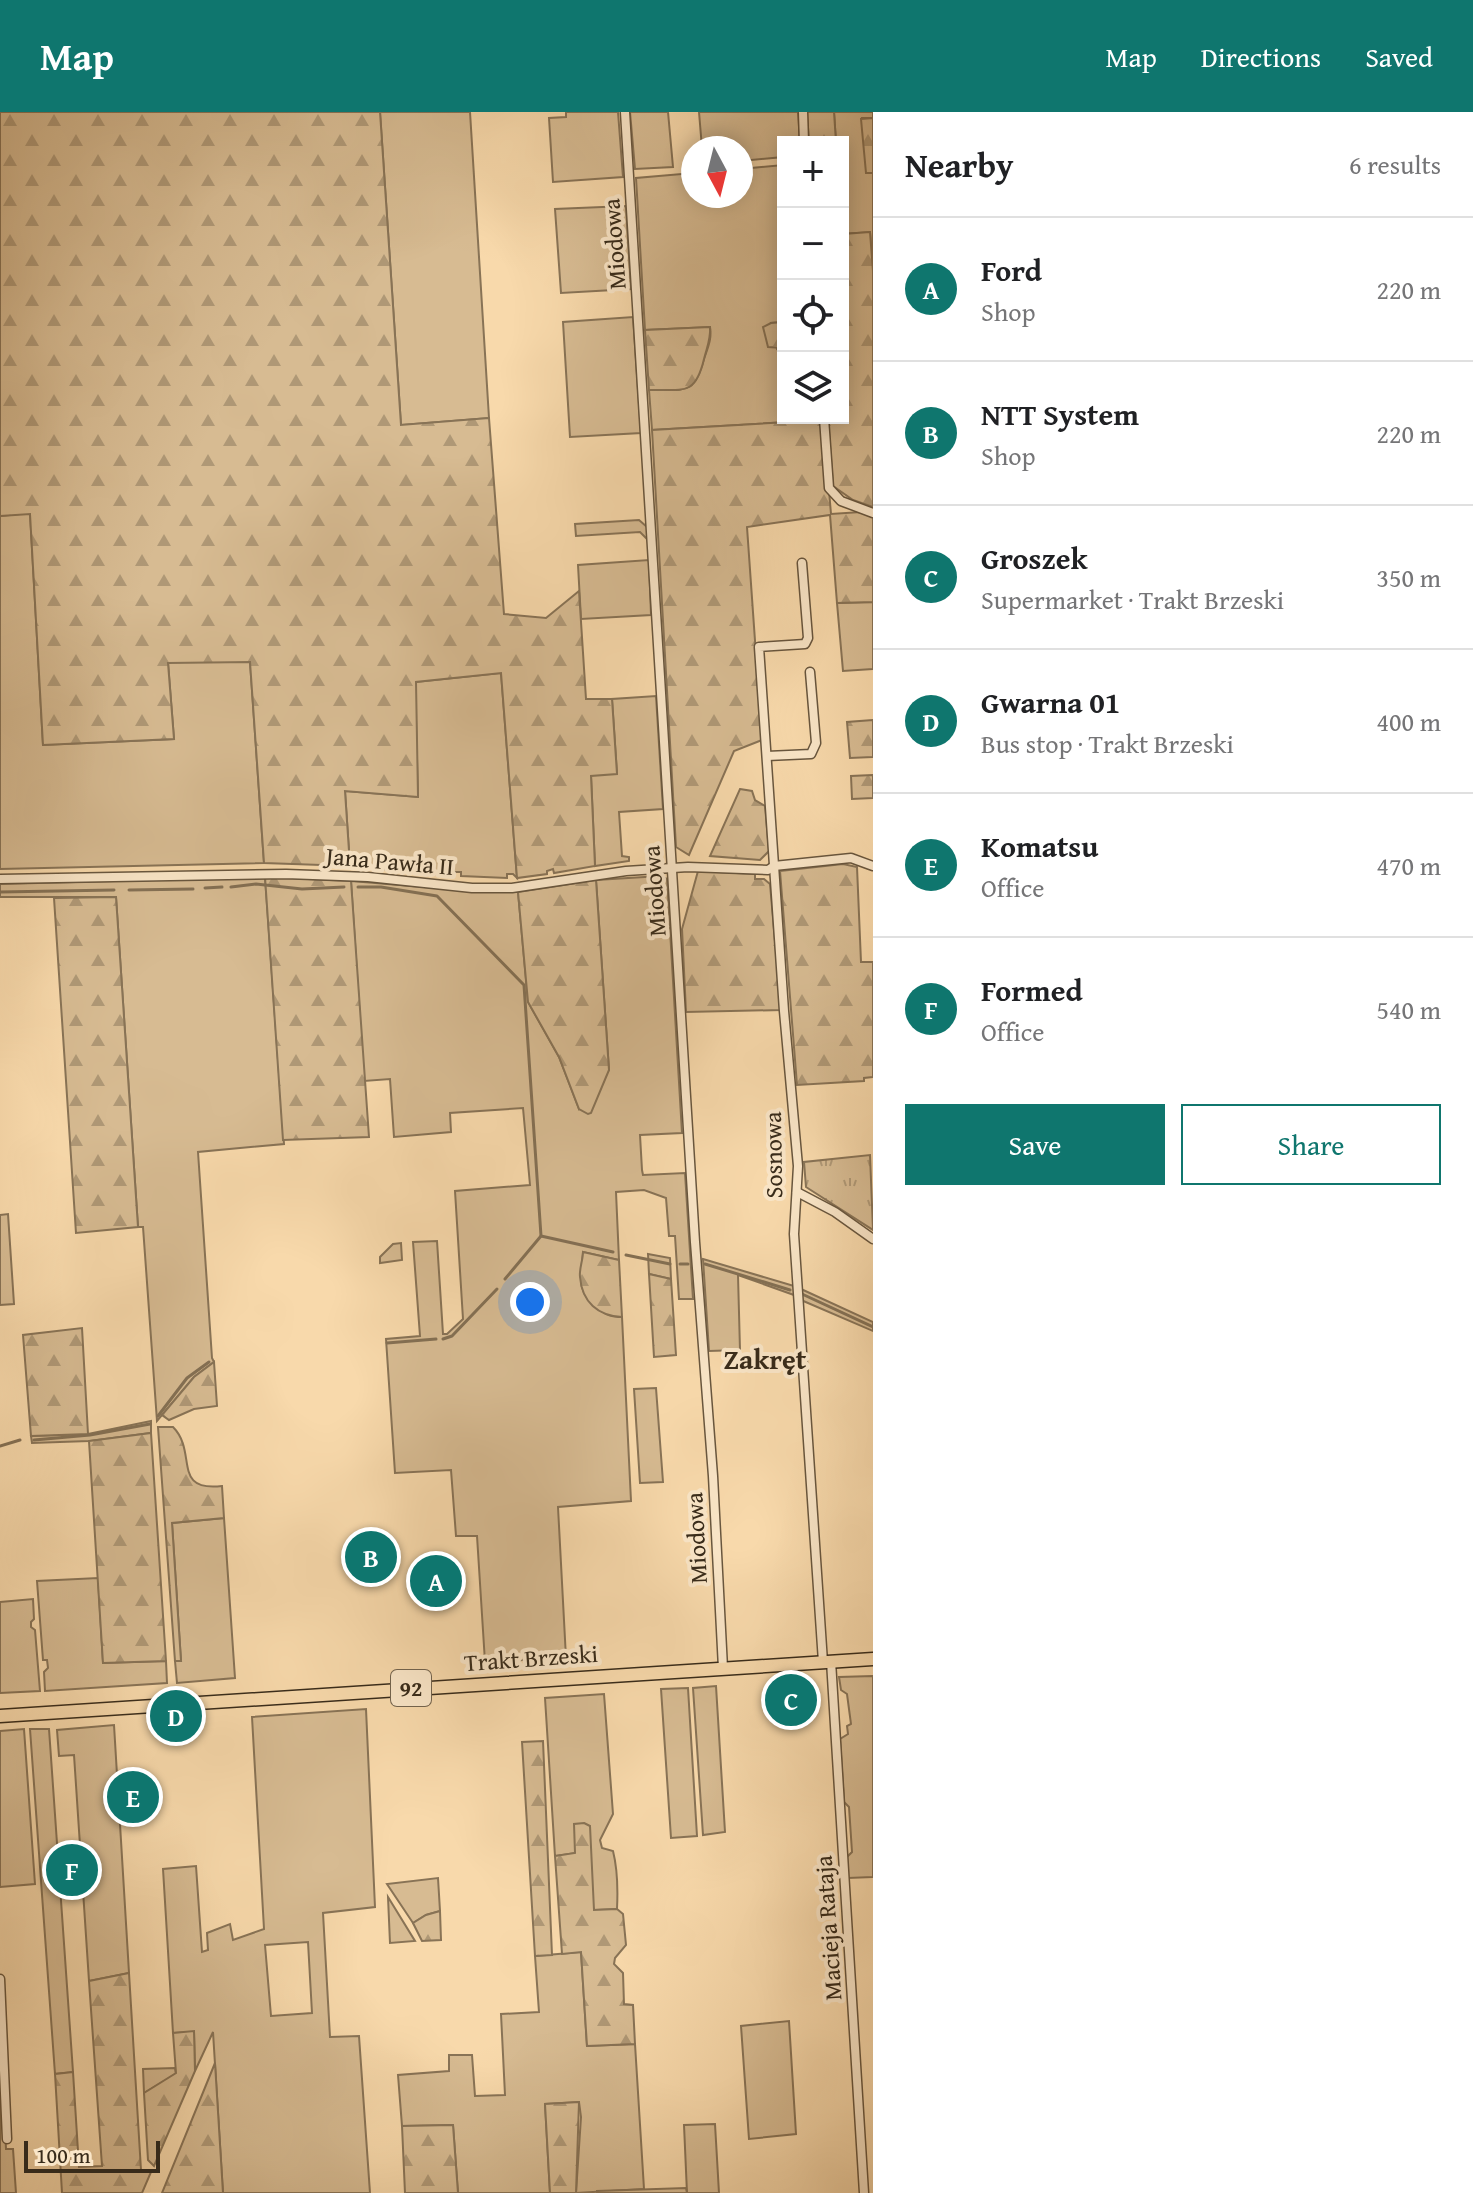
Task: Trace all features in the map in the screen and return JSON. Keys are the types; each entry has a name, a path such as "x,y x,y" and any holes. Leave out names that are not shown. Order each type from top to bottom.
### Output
{"main road":[{"name":"Trakt Brzeski","path":"0,1716 873,1659"}],"street":[{"name":"Miodowa","path":"625,112 723,1668"},
{"path":"803,112 804,136"},
{"path":"824,424 829,488 841,501 873,513"},
{"name":"Sosnowa","path":"802,563 808,638 805,644 759,647 798,1166 794,1234 827,1662"},
{"path":"767,756 811,754 816,743 810,672"},
{"name":"Jana Pawła II","path":"0,879 286,874 368,877 472,888 512,888 626,871 673,868 760,870 851,858 873,866"},
{"path":"797,1192 835,1212 873,1239"},
{"name":"Macieja Rataja","path":"827,1662 864,2193"},
{"path":"0,1979 7,2139"}],"green space":[{"path":"0,112 380,112 401,425 489,418 504,614 546,618 579,591 586,699 612,699 617,774 591,776 595,866 554,873 553,869 547,874 517,878 501,673 416,682 418,797 345,791 350,866 264,863 250,662 168,663 174,739 43,745 30,514 0,516"},
{"path":"380,112 470,112 489,418 401,425"},
{"path":"566,112 618,112 623,177 553,182 549,118 566,117"},
{"path":"630,112 668,112 673,167 635,169"},
{"path":"699,112 798,112 800,136 777,136 777,158 753,160 753,136 701,136"},
{"path":"807,112 834,112 836,136 809,136"},
{"path":"834,112 873,112 873,118 862,118 867,173 873,173 873,271 870,232 849,234 849,136 836,136"},
{"path":"873,118 873,173 866,173 861,119"},
{"path":"777,166 777,322 771,323 777,349 777,423 652,430 649,390 679,390 696,380 709,343 710,327 645,330 636,178 681,174 681,208 753,208 753,168"},
{"path":"626,206 631,289 561,293 555,209"},
{"path":"870,232 873,271 873,507 853,500 833,486 828,424 849,424 849,234"},
{"path":"633,317 641,433 570,437 563,322"},
{"path":"777,322 777,348 768,347 763,327"},
{"path":"710,327 700,371 692,385 679,390 649,390 645,330"},
{"path":"777,423 823,424 831,514 861,512 873,517 873,602 837,603 830,515 747,527 762,740 734,751 689,855 676,847 652,430"},
{"path":"30,513 43,745 174,739 168,662 250,662 264,863 0,869 0,516"},
{"path":"639,520 647,527 647,539 640,532 576,536 575,524"},
{"path":"649,560 651,615 581,619 578,565"},
{"path":"873,602 873,669 843,671 837,603"},
{"path":"501,673 517,878 513,874 507,874 507,878 461,876 461,872 455,872 454,876 350,866 345,791 418,797 415,682"},
{"path":"656,696 663,809 619,812 622,856 629,857 629,861 595,866 591,775 617,773 612,699"},
{"path":"873,720 873,757 850,758 847,722"},
{"path":"873,775 873,798 852,799 851,776"},
{"path":"740,789 752,791 755,800 765,806 769,851 760,860 710,856"},
{"path":"843,864 857,867 861,962 873,962 873,1077 864,1078 864,1081 797,1085 780,871"},
{"path":"698,871 755,874 755,879 764,879 770,884 781,1010 686,1012 682,929"},
{"path":"661,876 667,879 682,1133 640,1135 642,1170 643,1175 685,1173 693,1299 679,1299 675,1236 669,1236 666,1198 644,1190 616,1192 619,1260 583,1252 581,1283 586,1296 598,1309 622,1317 631,1501 558,1507 566,1658 485,1662 477,1536 456,1536 451,1470 395,1473 386,1339 420,1336 413,1242 437,1241 443,1334 463,1319 455,1191 530,1185 523,1108 450,1113 451,1132 394,1137 390,1079 364,1081 351,881 518,892 528,1002 559,1057 579,1109 609,1070 596,880"},
{"path":"265,877 284,1144 198,1152 214,1362 194,1377 157,1421 143,1227 138,1227 116,897 0,897 0,884"},
{"path":"265,877 351,881 369,1137 283,1140"},
{"path":"596,880 609,1070 588,1114 579,1109 559,1057 528,1002 518,892"},
{"path":"116,897 138,1227 76,1233 54,898"},
{"path":"870,1155 873,1230 806,1187 804,1162"},
{"path":"8,1214 14,1304 0,1305 0,1215"},
{"path":"401,1243 402,1260 380,1263 380,1257 393,1244"},
{"path":"583,1252 619,1260 622,1317 599,1310 584,1294 580,1277"},
{"path":"648,1254 670,1258 671,1279 649,1274"},
{"path":"703,1259 794,1286 794,1295 738,1275 740,1350 709,1351"},
{"path":"649,1274 671,1279 676,1355 654,1357"},
{"path":"801,1289 873,1322 873,1331 801,1300"},
{"path":"82,1328 88,1434 31,1436 23,1335"},
{"path":"214,1362 217,1406 194,1409 169,1420 162,1415 194,1377"},
{"path":"656,1388 663,1482 640,1483 634,1389"},
{"path":"151,1421 151,1433 89,1441 32,1443 31,1436 88,1434"},
{"path":"158,1427 173,1427 180,1437 191,1477 196,1483 222,1486 224,1518 172,1523 181,1661 175,1661"},
{"path":"151,1433 166,1661 103,1663 89,1441"},
{"path":"224,1518 235,1678 177,1683 175,1661 181,1661 172,1523"},
{"path":"98,1578 103,1663 166,1661 167,1683 45,1691 44,1672 48,1668 47,1660 43,1660 37,1581"},
{"path":"33,1599 34,1619 31,1627 35,1630 40,1691 0,1693 0,1602"},
{"path":"873,1676 873,1877 848,1878 847,1857 852,1852 849,1807 844,1802 840,1739 848,1734 847,1726 851,1724 847,1694 841,1690 839,1677"},
{"path":"716,1686 725,1832 703,1835 693,1688"},
{"path":"688,1688 697,1836 671,1838 661,1689"},
{"path":"604,1694 613,1814 600,1840 602,1848 613,1851 617,1909 594,1910 575,1853 555,1856 545,1698"},
{"path":"366,1709 375,1907 323,1913 330,2037 359,2036 370,2193 223,2193 213,2032 195,2071 194,2032 173,2033 163,1869 196,1866 202,1952 208,1950 207,1933 230,1924 233,1940 264,1929 252,1717","holes":["308,1942 312,2013 271,2016 265,1945"]},
{"path":"114,1725 129,1973 89,1981 74,1755 59,1756 57,1730"},
{"path":"24,1729 35,1884 0,1887 0,1731"},
{"path":"30,1729 49,1729 73,2072 55,2074"},
{"path":"543,1741 552,1955 535,1956 522,1742"},
{"path":"574,1824 590,1826 594,1910 617,1909 623,1914 626,1945 614,1964 623,1973 624,2004 633,2005 635,2044 587,2046 581,1952 562,1954 555,1856 575,1853"},
{"path":"438,1878 440,1911 413,1923 387,1884"},
{"path":"388,1897 415,1941 390,1943"},
{"path":"440,1911 441,1940 422,1941 413,1923"},
{"path":"581,1952 587,2046 635,2044 644,2189 576,2193 581,2117 579,2102 545,2104 550,2193 458,2193 453,2125 402,2126 398,2075 449,2071 449,2055 472,2055 475,2096 505,2095 501,2014 539,2012 535,1956"},
{"path":"129,1973 141,2170 151,2172 142,2193 62,2193 55,2074 73,2072 79,2167 102,2166 89,1981"},
{"path":"789,2021 796,2134 749,2139 741,2026"},
{"path":"194,2031 195,2071 154,2166 148,2160 144,2093 176,2073 173,2033"},
{"path":"0,2035 6,2149 13,2149 16,2193 0,2193"},
{"path":"215,2063 223,2193 162,2193"},
{"path":"175,2068 176,2074 144,2093 143,2069"},
{"path":"579,2102 576,2193 550,2193 545,2104"},
{"path":"715,2124 719,2193 687,2193 684,2125"},
{"path":"453,2125 458,2193 405,2193 402,2126"},
{"path":"686,2188 687,2193 597,2193 597,2191"}],"waterway":[{"path":"231,887 256,884 302,889 344,887"},
{"path":"205,888 222,887"},
{"path":"358,887 381,887 437,896 524,985 541,1236 613,1252"},
{"path":"129,890 193,889"},
{"path":"0,892 114,890"},
{"path":"505,1279 541,1236"},
{"path":"626,1255 670,1264"},
{"path":"680,1264 688,1264"},
{"path":"705,1264 790,1290"},
{"path":"443,1339 452,1336 497,1289"},
{"path":"802,1294 873,1327"},
{"path":"387,1343 436,1339"},
{"path":"158,1416 187,1378 209,1362"},
{"path":"34,1440 90,1435 150,1424"},
{"path":"0,1446 20,1440"}],"place":[{"name":"NTT System","path":"371,1557"},
{"name":"Ford","path":"436,1581"},
{"name":"Groszek","path":"791,1700"},
{"name":"Gwarna 01","path":"176,1716"},
{"name":"Komatsu","path":"133,1797"},
{"name":"Formed","path":"72,1870"}],"district":[{"name":"Zakręt","path":"765,1358"}]}
